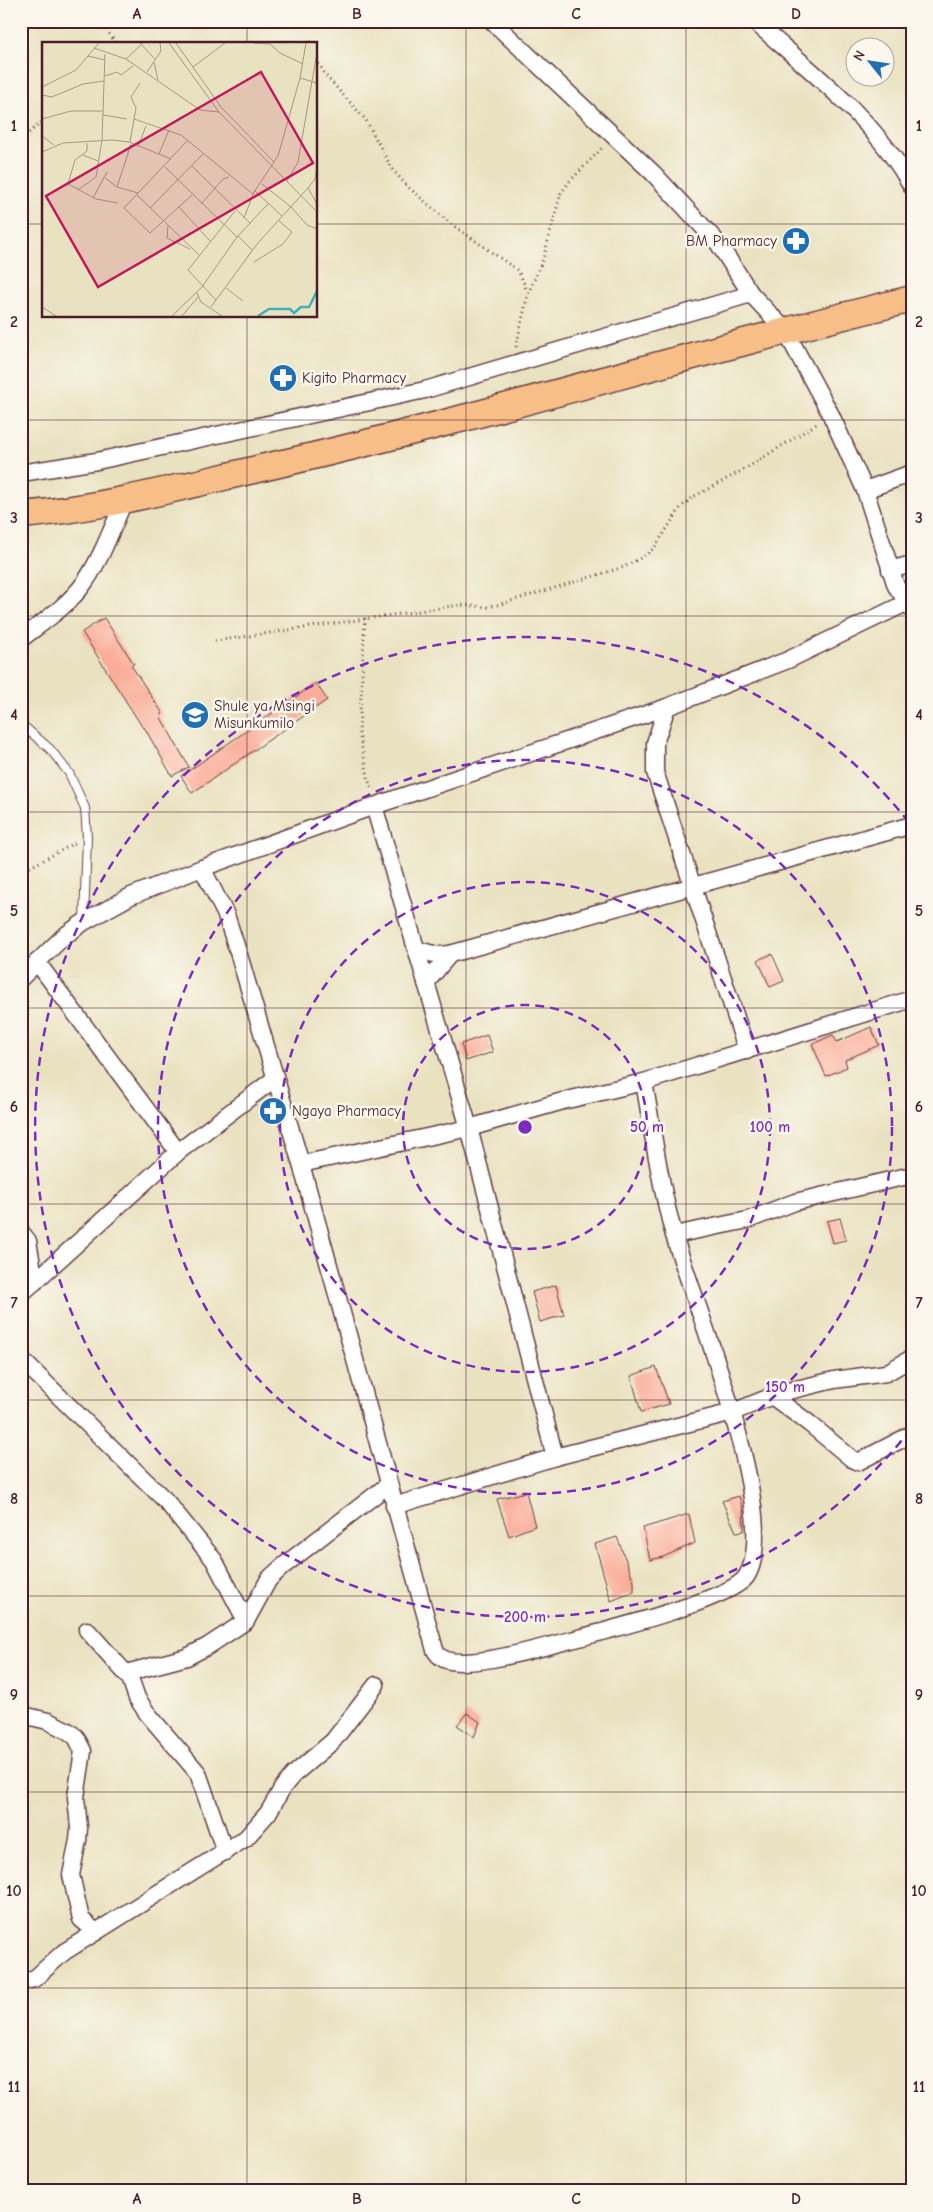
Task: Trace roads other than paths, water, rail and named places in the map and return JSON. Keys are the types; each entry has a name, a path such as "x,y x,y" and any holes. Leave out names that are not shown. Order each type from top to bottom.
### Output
{"highway":[{"path":"21,515 125,499 370,444 785,330 912,299"}],"street":[{"path":"21,978 63,937 84,922 131,896 202,868 374,806 667,707 788,660 910,606 896,586 865,490 831,415 785,330 750,294 718,242 653,173 492,21"},
{"path":"754,21 857,114 904,172 912,187"},
{"path":"21,473 97,461 250,430 426,390 750,294"},
{"path":"865,490 912,473"},
{"path":"21,639 61,608 84,583 105,544 125,499"},
{"path":"890,570 912,564"},
{"path":"667,707 655,743 655,772 747,1050"},
{"path":"374,806 469,1128 555,1457"},
{"path":"418,950 438,955 450,954 912,825"},
{"path":"202,868 226,915 301,1164 435,1650 443,1659 467,1662 516,1654 704,1601 745,1579 752,1559 756,1517 733,1412 674,1234 644,1082"},
{"path":"426,983 450,954"},
{"path":"36,962 178,1152"},
{"path":"301,1164 469,1128 563,1101 644,1082 912,999"},
{"path":"21,1294 178,1152 274,1079"},
{"path":"674,1234 748,1220 795,1202 912,1175"},
{"path":"21,1232 28,1242 35,1282"},
{"path":"394,1506 555,1457 733,1412 772,1396 834,1380 886,1373 912,1358"},
{"path":"21,1359 166,1501 214,1560 246,1621"},
{"path":"772,1396 858,1462 912,1434"},
{"path":"126,1673 188,1657 246,1621 270,1579 282,1567 388,1485"},
{"path":"87,1630 130,1678 137,1698 147,1713 198,1773 225,1852"},
{"path":"21,1982 34,1979 64,1952 246,1838 268,1813 288,1781 333,1741 376,1685"},
{"path":"21,1712 68,1731 76,1737 83,1751 76,1798 79,1834 71,1876 81,1918 96,1932"}],"lane":[{"path":"21,724 50,749 69,773 85,808 87,837 84,922"}],"place":[{"name":"BM Pharmacy","path":"796,241"},
{"name":"Kigito Pharmacy","path":"283,378"},
{"name":"Shule ya Msingi Misunkumilo","path":"195,715"},
{"name":"Ngaya Pharmacy","path":"273,1111"}]}
